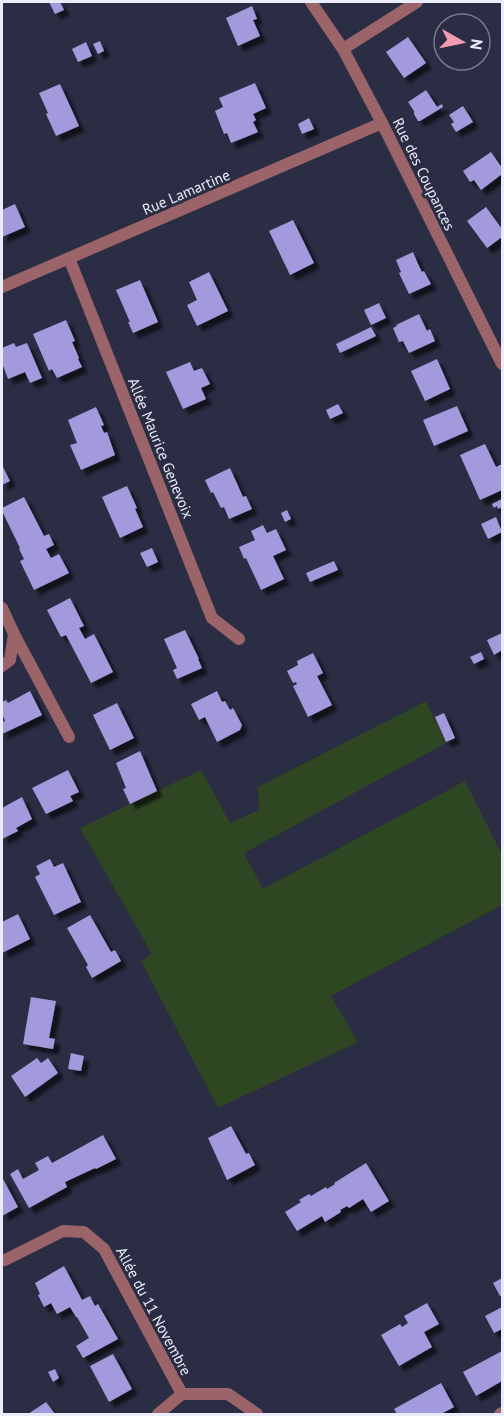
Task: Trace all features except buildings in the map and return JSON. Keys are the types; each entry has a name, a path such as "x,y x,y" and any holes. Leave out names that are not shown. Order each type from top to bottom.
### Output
{"street":[{"name":"Rue des Coupances","path":"311,2 344,49 502,362"},
{"path":"344,49 417,2"},
{"name":"Rue Lamartine","path":"2,287 382,123"},
{"name":"Allée Maurice Genevoix","path":"69,258 212,618 239,639"},
{"path":"2,608 69,737"},
{"path":"2,666 10,660 14,634"},
{"name":"Allée du 11 Novembre","path":"2,1260 63,1231 84,1232 104,1250 182,1394"},
{"path":"158,1414 182,1394 228,1394 256,1414"}],"green space":[{"path":"426,701 446,743 244,853 263,889 465,781 502,855 502,905 331,996 358,1042 218,1108 141,961 152,954 80,828 201,770 230,823 259,810 258,787"}]}
